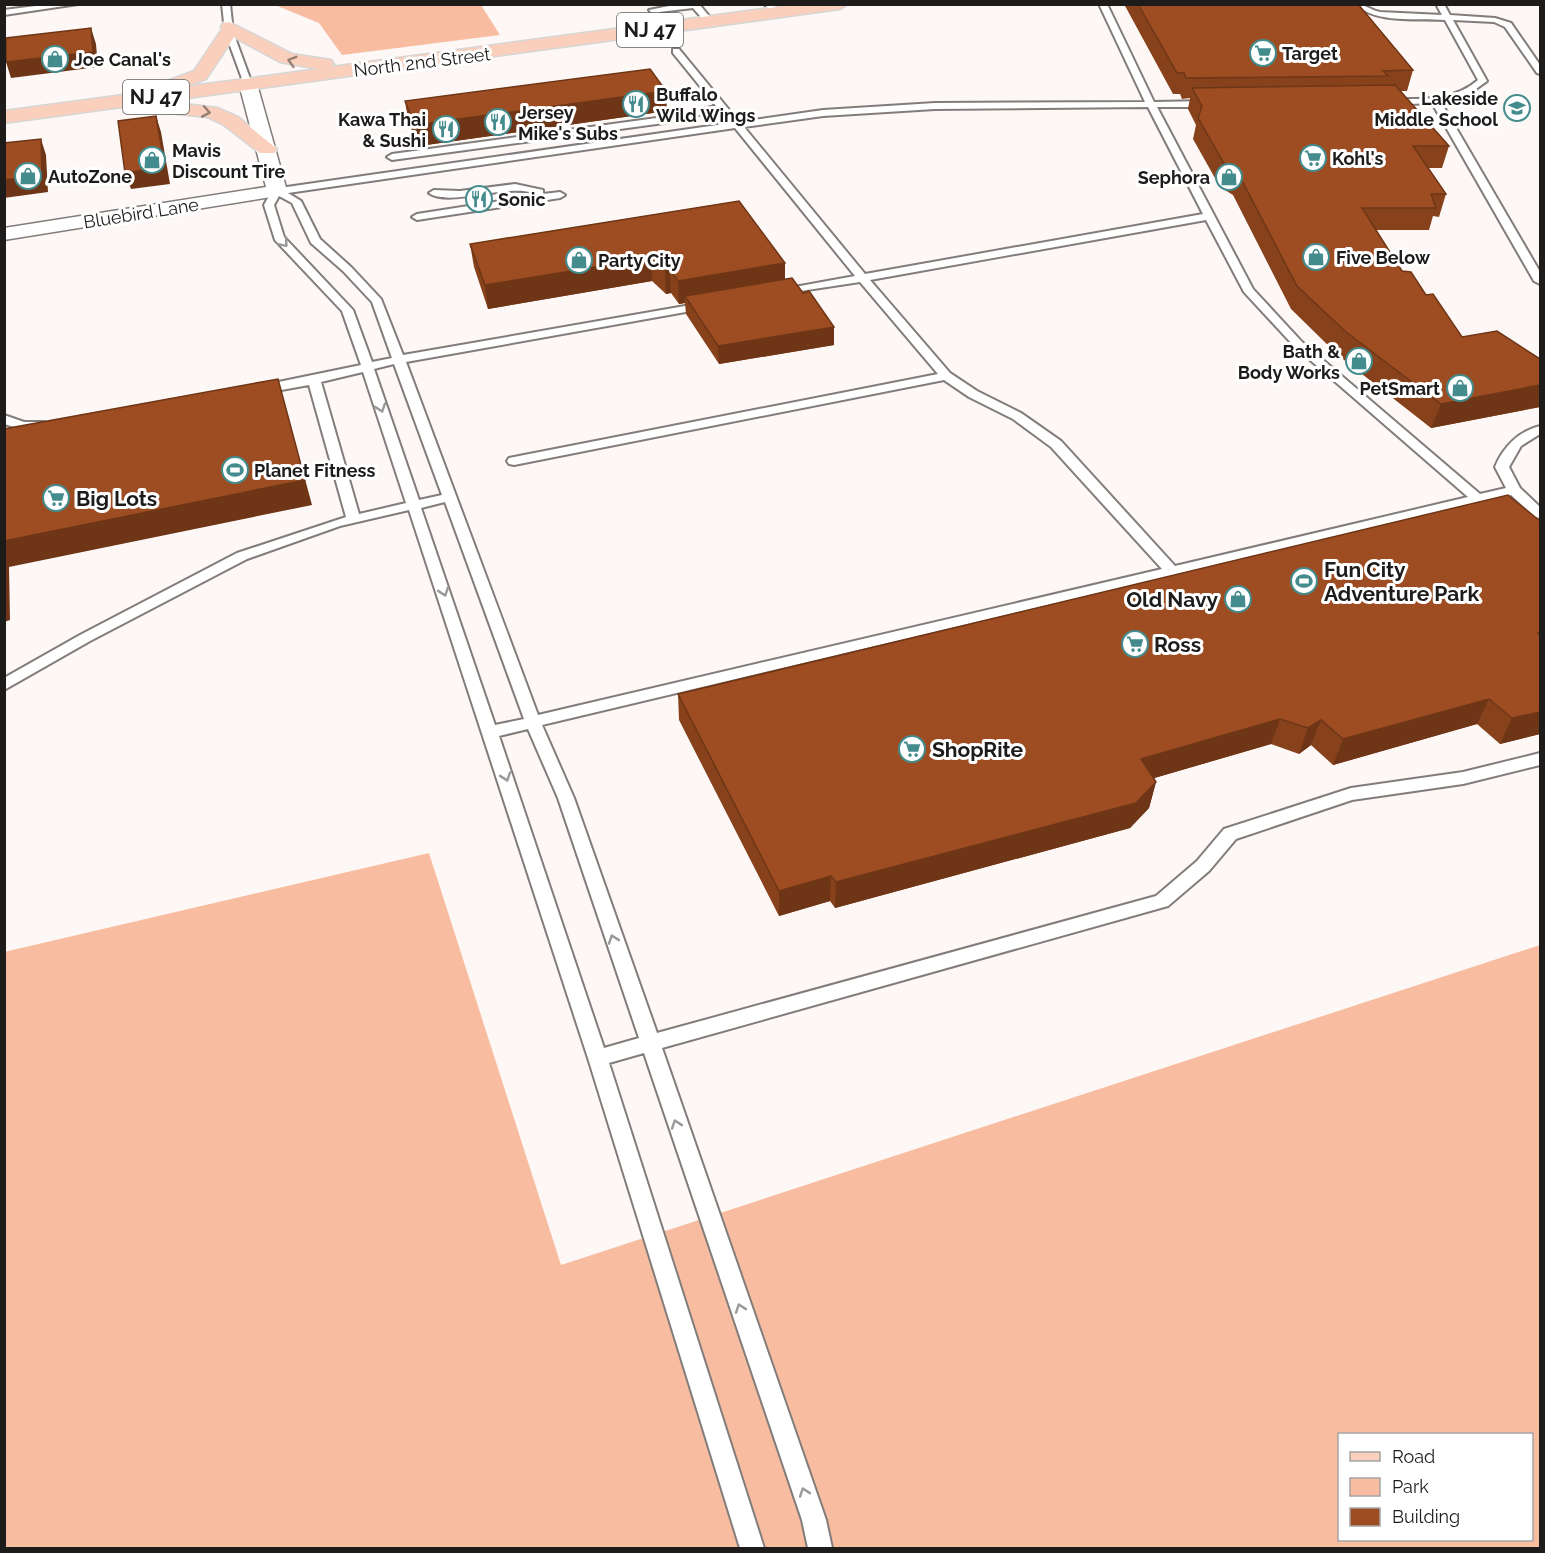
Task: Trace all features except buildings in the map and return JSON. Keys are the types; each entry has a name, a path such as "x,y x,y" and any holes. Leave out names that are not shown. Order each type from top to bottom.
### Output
{"main road":[{"name":"North 2nd Street","path":"4,117 705,22 770,7 840,4"},
{"path":"448,58 504,59 632,41 676,51 677,35 705,22"},
{"path":"64,110 167,87 200,75 229,29 283,58 298,63 333,63 371,68"},
{"path":"64,110 165,107 211,112 231,121 267,149"}],"street":[{"path":"248,84 277,191"},
{"name":"Bluebird Lane","path":"4,234 277,191"}],"lane":[{"path":"4,12 74,4"},
{"path":"226,4 229,29 248,84"},
{"path":"1103,4 1151,105 1248,290 1298,344 1477,498"},
{"path":"1359,4 1369,12 1485,17 1508,25 1540,71"},
{"path":"1381,102 1452,98 1469,91 1483,81 1440,4"},
{"path":"666,27 653,10 695,5 705,22"},
{"path":"676,51 946,376 973,394 1017,416 1056,444 1172,570"},
{"path":"1435,100 1540,280"},
{"path":"277,191 824,113 924,106 1220,104"},
{"path":"392,157 664,120 723,107"},
{"path":"434,193 448,196 516,186 530,187 539,192 537,198"},
{"path":"277,191 296,201 315,241 347,269 377,301 533,722 566,798 814,1520 820,1548"},
{"path":"277,191 269,205 279,238 346,310 368,368 598,1058 752,1548"},
{"path":"417,217 560,195"},
{"path":"761,296 1211,216"},
{"path":"249,392 314,380 397,360 715,304"},
{"path":"514,461 946,376"},
{"path":"314,380 354,519"},
{"path":"4,418 23,426 58,427"},
{"path":"1540,430 1517,442 1506,456 1502,467 1514,490 1540,514"},
{"path":"491,732 1514,490"},
{"path":"4,684 85,638 242,556 336,523 450,497"},
{"path":"598,1058 1162,901 1203,866 1230,834 1351,794 1463,778 1540,759"}],"green space":[{"path":"275,5 481,5 500,35 342,55 319,23"},
{"path":"429,853 561,1265 1540,945 1540,1548 5,1548 4,952"}],"place":[{"name":"Target","path":"1263,53"},
{"name":"Joe Canal's","path":"55,59"},
{"name":"Buffalo Wild Wings","path":"636,104"},
{"name":"Lakeside Middle School","path":"1517,108"},
{"name":"Jersey Mike's Subs","path":"498,122"},
{"name":"Kawa Thai & Sushi","path":"446,129"},
{"name":"Kohl's","path":"1313,158"},
{"name":"Mavis Discount Tire","path":"152,160"},
{"name":"AutoZone","path":"28,176"},
{"name":"Sephora","path":"1229,177"},
{"name":"Sonic","path":"479,199"},
{"name":"Five Below","path":"1316,257"},
{"name":"Party City","path":"579,260"},
{"name":"Bath & Body Works","path":"1359,361"},
{"name":"PetSmart","path":"1460,388"},
{"name":"Planet Fitness","path":"235,470"},
{"name":"Big Lots","path":"56,498"},
{"name":"Fun City Adventure Park","path":"1304,581"},
{"name":"Old Navy","path":"1238,599"},
{"name":"Ross","path":"1135,644"},
{"name":"ShopRite","path":"912,749"}]}
